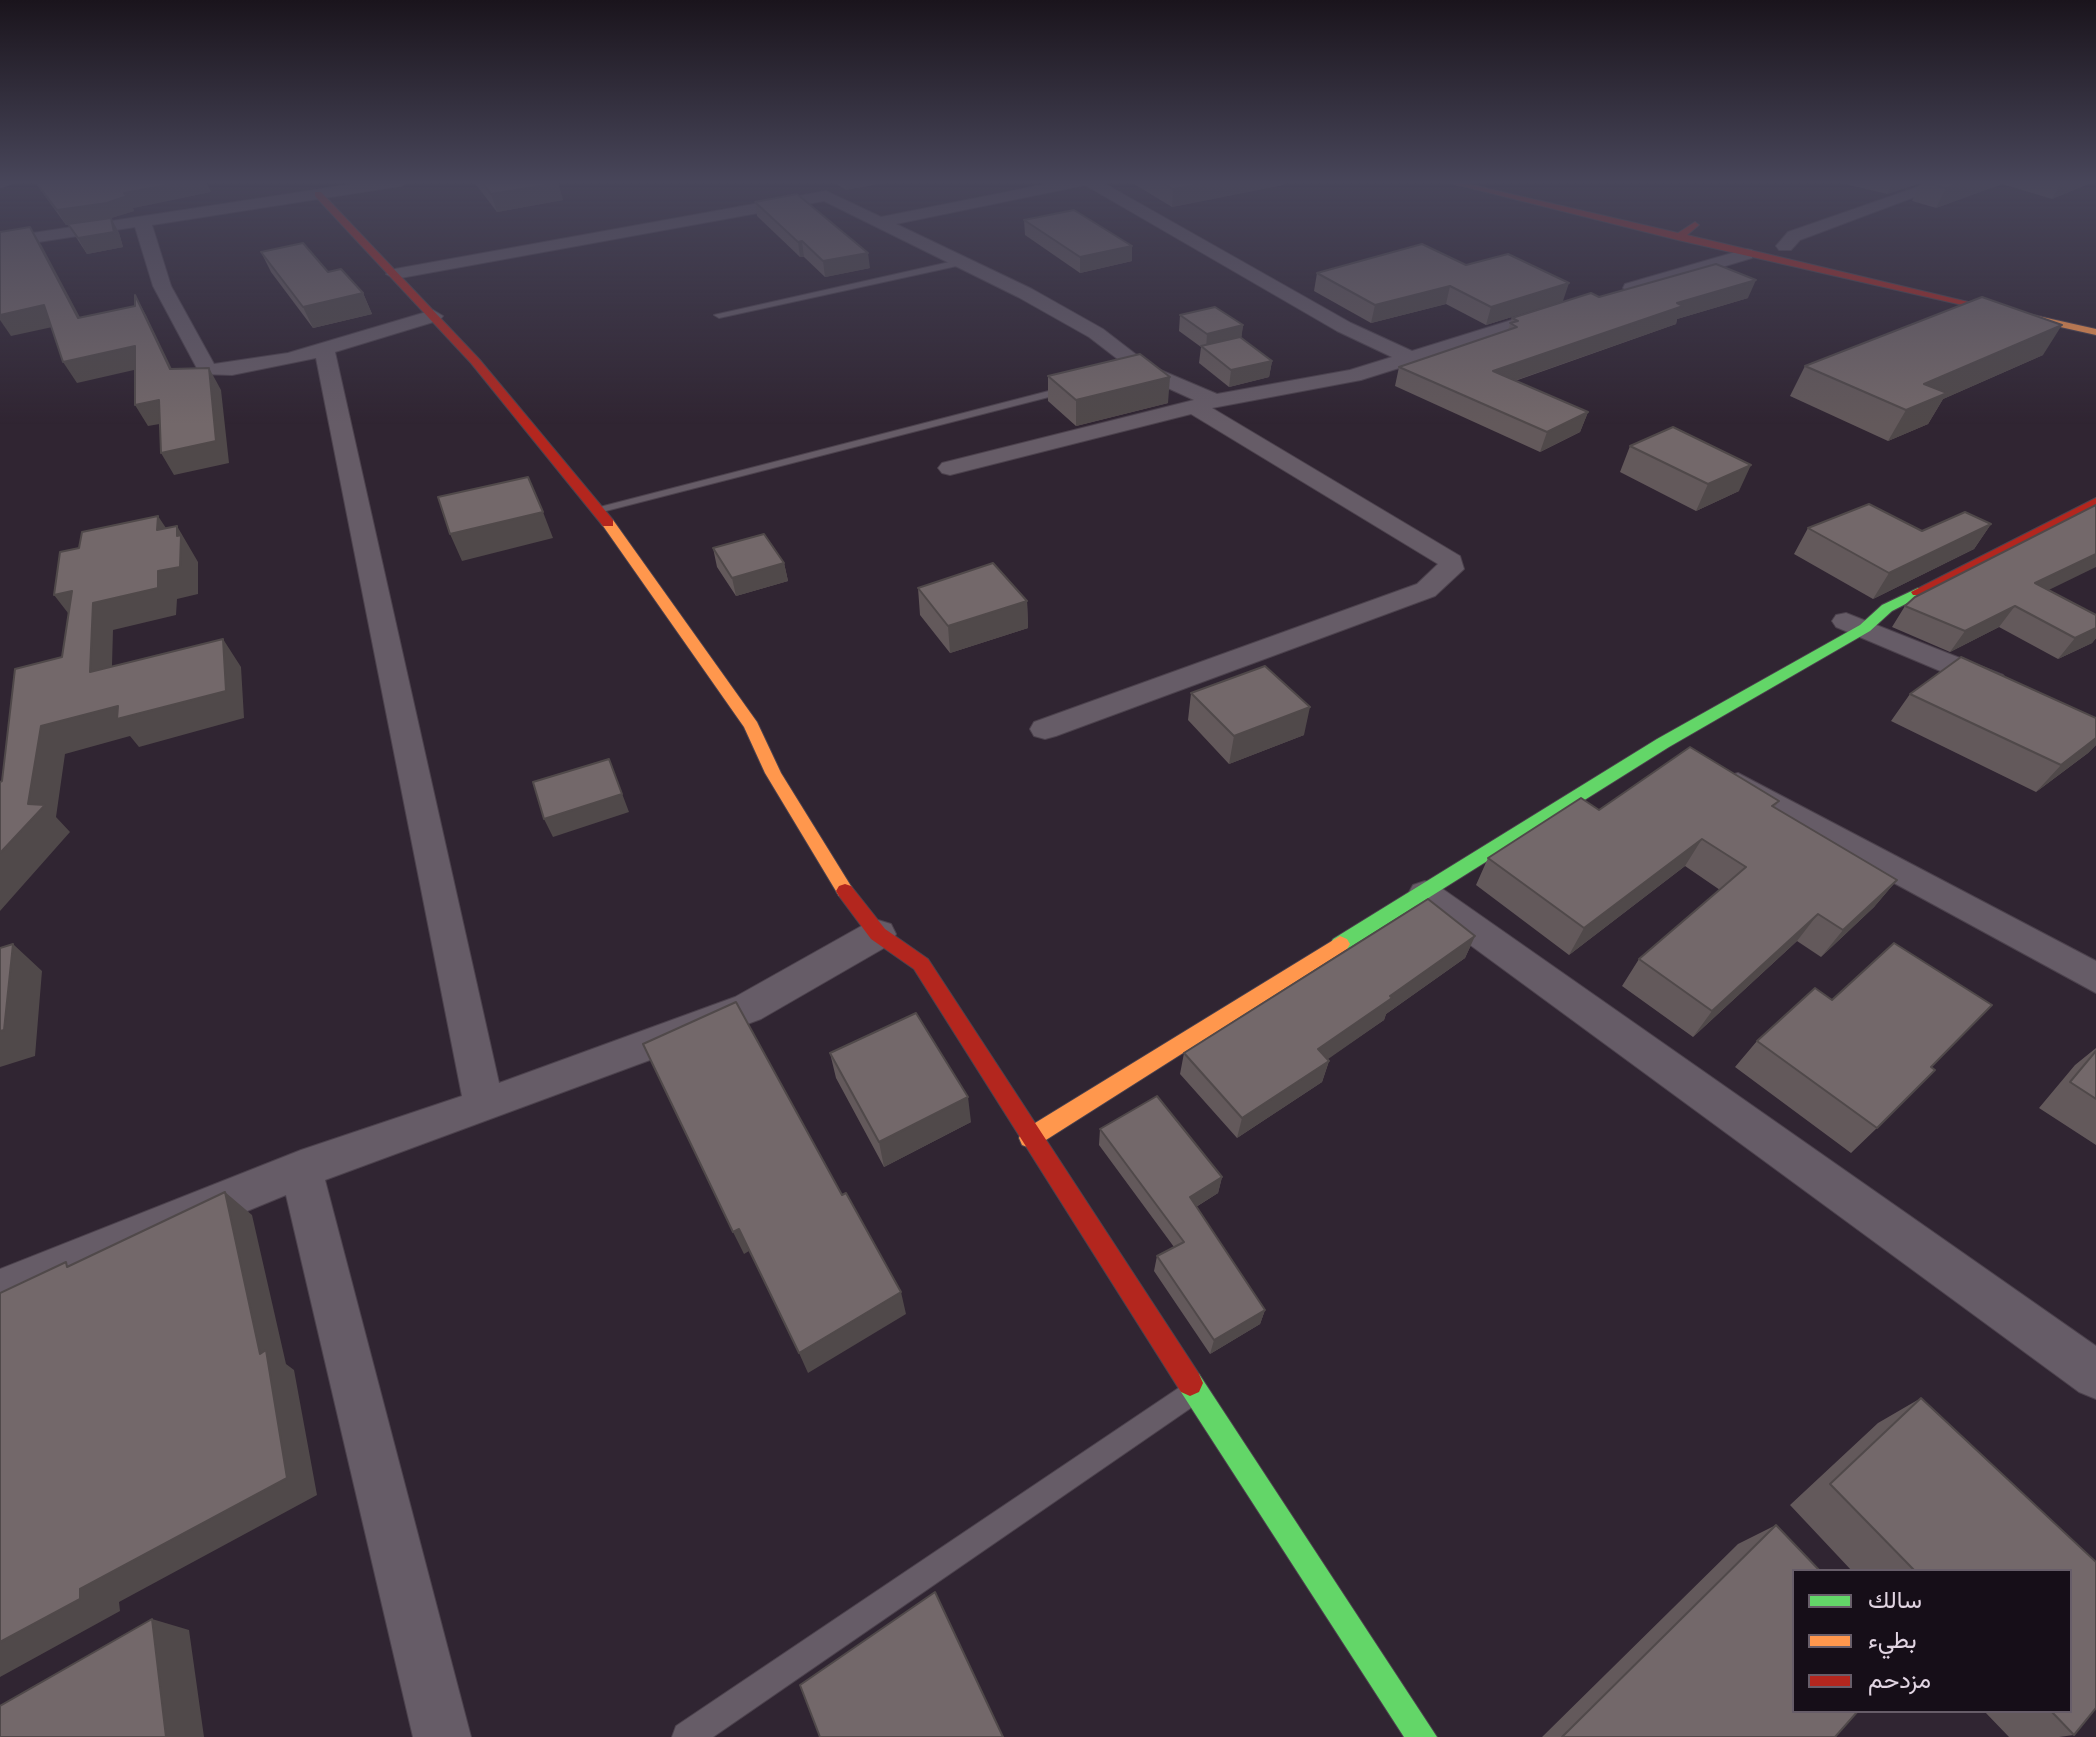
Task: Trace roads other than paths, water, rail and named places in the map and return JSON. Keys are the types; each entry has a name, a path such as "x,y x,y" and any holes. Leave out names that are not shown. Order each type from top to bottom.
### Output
{"main road":[{"path":"384,262 598,509 751,726 773,773 849,898 878,934 921,964 1030,1138 1422,1737"},
{"path":"1782,262 2096,332"},
{"path":"1857,262 2096,315"},
{"path":"1030,1138 1425,894 1686,756 1856,624 2096,502"}],"street":[{"path":"155,262 162,286 207,370 226,371 324,348 433,316"},
{"path":"395,274 461,262"},
{"path":"963,262 1096,333 1137,372 1205,404 1451,561 1451,569 1426,590 1045,729"},
{"path":"1229,262 1344,327 1412,359"},
{"path":"1608,296 1720,262"},
{"path":"950,468 1205,404 1354,376 1578,306"},
{"path":"324,348 484,1106"},
{"path":"1856,624 2024,695"},
{"path":"1686,756 2087,965"},
{"path":"1425,894 2096,1375"},
{"path":"0,1291 301,1169 484,1106 748,1008 878,934"},
{"path":"301,1169 442,1737"}],"lane":[{"path":"719,315 963,262"},
{"path":"598,509 1083,385"},
{"path":"687,1737 1195,1390"}]}
